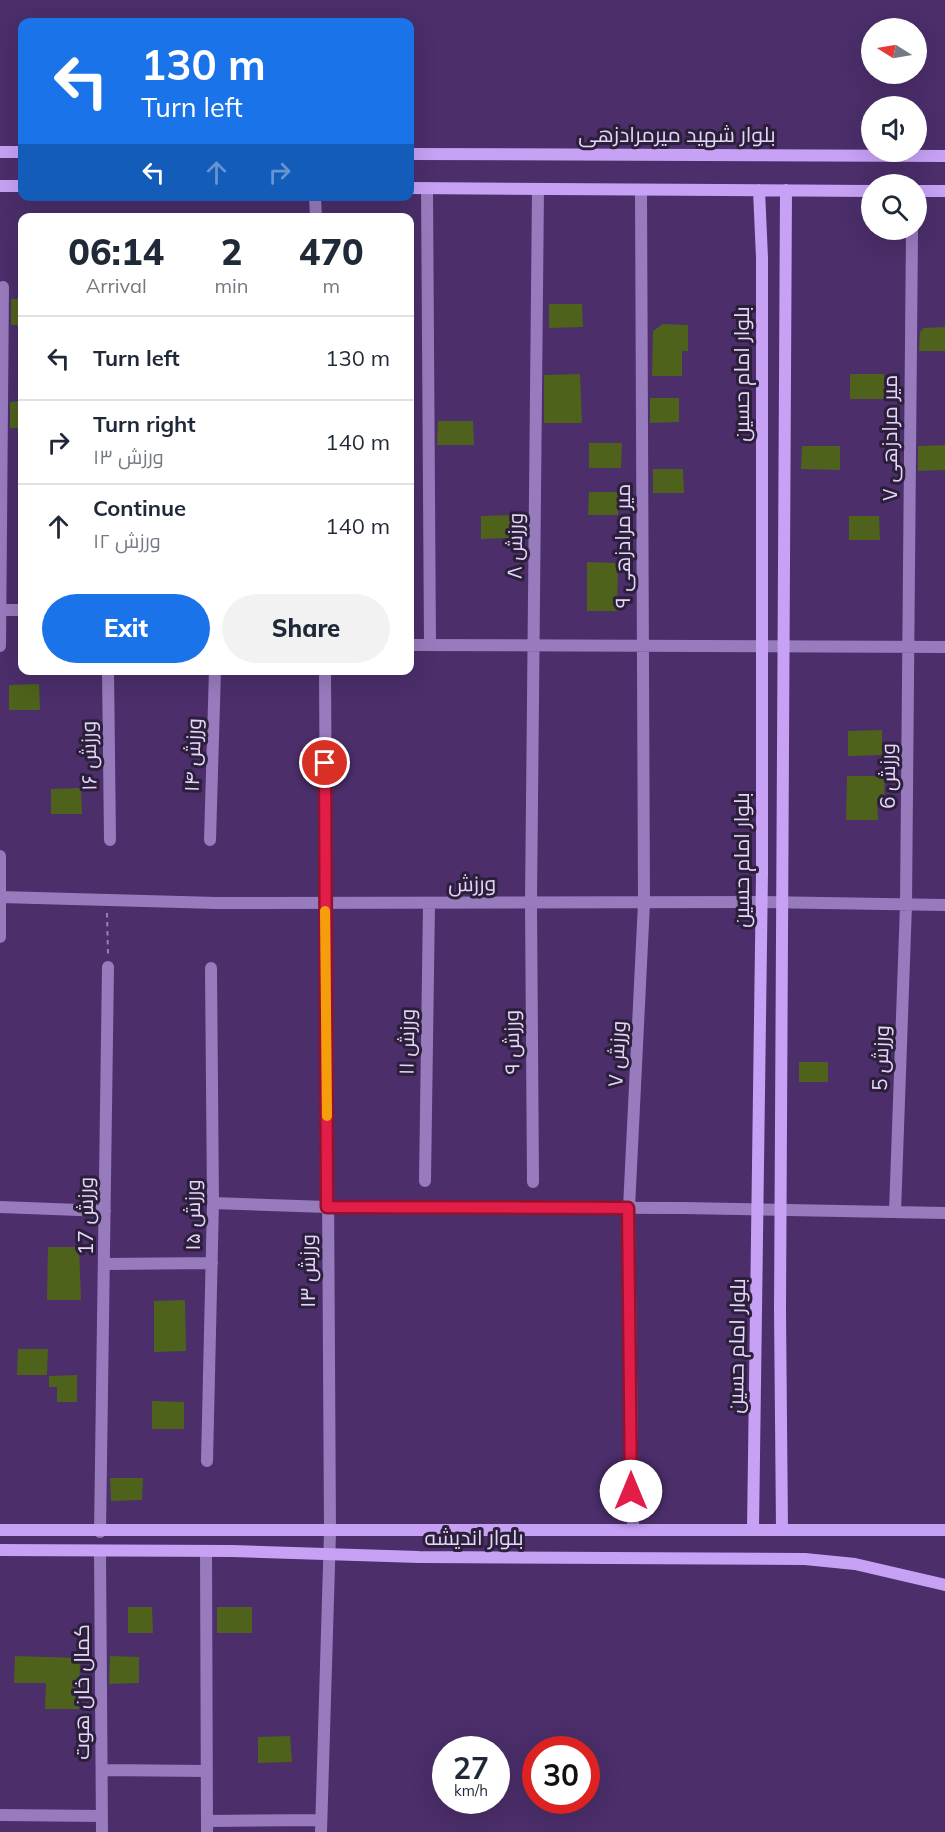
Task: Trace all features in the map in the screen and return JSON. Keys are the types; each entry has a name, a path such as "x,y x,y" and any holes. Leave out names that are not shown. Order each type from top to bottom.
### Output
{"street":[{"path":"0,152 18,152"},
{"name":"بلوار شهید میرمرادزهی","path":"414,154 945,156"},
{"path":"0,186 18,186"},
{"path":"414,188 861,191"},
{"path":"427,188 430,645"},
{"name":"ورزش ۸","path":"531,903 538,189"},
{"name":"میر مرادزهی ۹","path":"641,189 644,903"},
{"name":"بلوار امام حسین","path":"753,1530 762,902 762,258 759,190"},
{"name":"بلوار امام حسین","path":"782,1529 780,1210 786,190"},
{"path":"927,191 945,191"},
{"name":"میر مرادزهی ۷","path":"908,647 912,240"},
{"path":"0,646 3,287"},
{"path":"0,610 18,610"},
{"path":"414,645 945,647"},
{"name":"ورزش 6","path":"906,905 908,647"},
{"name":"ورزش ۱۶","path":"108,675 110,840"},
{"name":"ورزش ۱۴","path":"210,840 215,675"},
{"name":"ورزش ۱۳","path":"320,1826 330,1532 325,675"},
{"path":"0,856 0,937"},
{"name":"ورزش","path":"0,897 107,901 429,904 782,902 945,905"},
{"name":"ورزش ۹","path":"531,903 533,1182"},
{"name":"ورزش ۷","path":"633,1530 628,1208 644,903"},
{"name":"ورزش ۱۱","path":"425,1181 429,904"},
{"name":"ورزش 5","path":"895,1212 906,905"},
{"name":"ورزش 17","path":"100,1532 106,1264 108,967"},
{"name":"ورزش ۱۵","path":"207,1461 213,1203 211,968"},
{"path":"213,1203 327,1207 758,1209 945,1213"},
{"path":"0,1208 105,1211"},
{"path":"106,1264 212,1263"},
{"name":"بلوار اندیشه","path":"0,1530 330,1532 945,1530"},
{"name":"بلوار اندیشه","path":"0,1550 805,1559 855,1564 945,1585"},
{"name":"کمال خان هوت","path":"100,1551 102,1832"},
{"path":"206,1551 207,1827 320,1826"},
{"path":"102,1770 207,1771"},
{"path":"0,1815 102,1815"}],"path":[{"path":"107,901 108,967"}],"building":[{"path":"11,299 18,299 18,325 11,325"},
{"path":"549,304 582,304 583,327 549,328"},
{"path":"663,324 688,325 688,351 682,351 682,376 652,376 653,331"},
{"path":"945,327 945,351 919,351 920,332 924,328"},
{"path":"580,374 582,423 544,423 544,375"},
{"path":"850,374 884,374 884,399 850,399"},
{"path":"650,398 679,398 679,422 650,423"},
{"path":"18,401 18,428 10,428 10,402"},
{"path":"438,421 473,421 474,445 437,445"},
{"path":"589,443 622,443 621,468 589,468"},
{"path":"945,445 945,470 918,471 918,446"},
{"path":"802,446 840,446 840,470 801,469"},
{"path":"653,469 683,469 684,493 653,493"},
{"path":"589,492 618,492 618,515 588,515"},
{"path":"513,515 513,538 481,539 481,516"},
{"path":"849,516 879,516 880,540 849,540"},
{"path":"587,562 618,563 617,611 587,611"},
{"path":"39,684 40,710 9,710 9,685"},
{"path":"882,730 882,755 848,756 848,731"},
{"path":"847,776 885,776 884,799 877,799 878,820 846,820"},
{"path":"81,788 82,814 51,814 51,789"},
{"path":"799,1062 828,1062 828,1082 799,1082"},
{"path":"48,1247 79,1247 81,1300 47,1300"},
{"path":"185,1300 186,1351 154,1352 154,1301"},
{"path":"18,1349 48,1349 47,1375 17,1375"},
{"path":"77,1375 77,1402 57,1402 57,1387 49,1387 49,1376"},
{"path":"152,1401 184,1402 184,1429 152,1429"},
{"path":"110,1478 143,1478 142,1500 111,1501"},
{"path":"128,1607 152,1607 153,1633 128,1633"},
{"path":"217,1607 252,1607 252,1633 217,1633"},
{"path":"15,1656 80,1658 79,1709 45,1709 46,1683 14,1683"},
{"path":"110,1656 139,1657 139,1683 109,1684"},
{"path":"290,1736 292,1762 258,1763 258,1737"}],"slow traffic":[{"path":"325,911 327,1116"}],"route":[{"path":"325,763 327,1207 628,1208 631,1491"}]}
